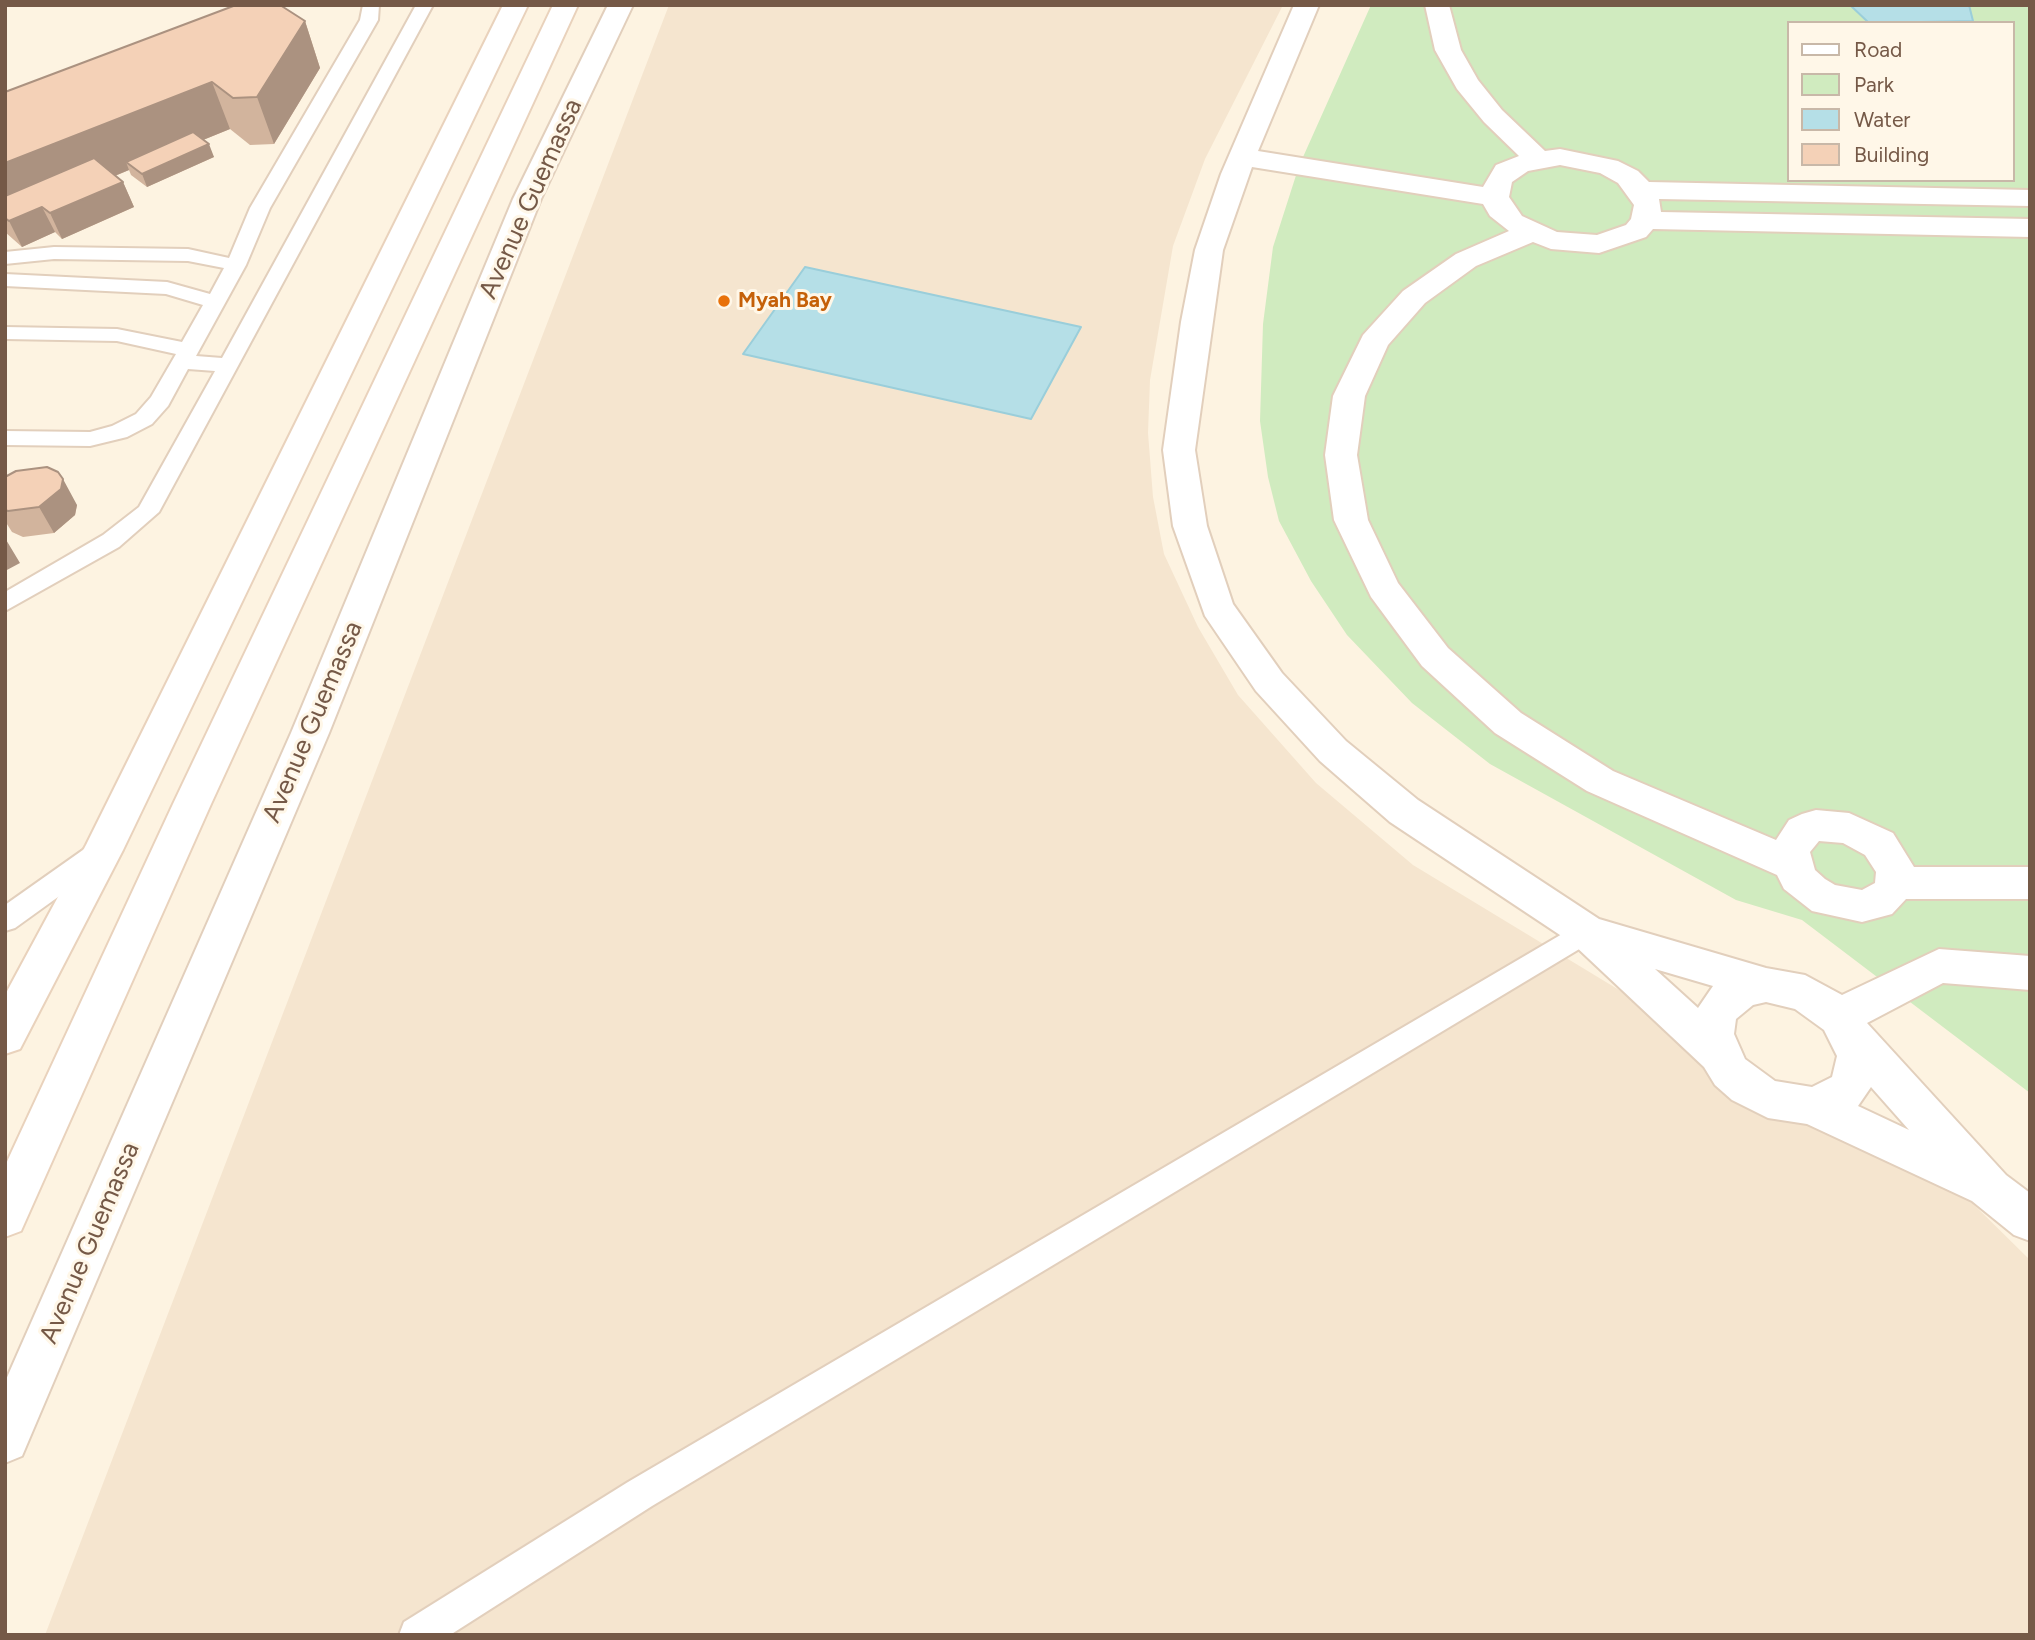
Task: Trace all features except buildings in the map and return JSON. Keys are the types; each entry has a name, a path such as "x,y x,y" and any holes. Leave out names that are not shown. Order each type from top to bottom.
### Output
{"street":[{"path":"5,1036 103,850 516,5"},
{"name":"Avenue Guemassa","path":"5,1216 192,804 566,5"},
{"name":"Avenue Guemassa","path":"5,1439 310,733 527,199 621,5"},
{"path":"1307,5 1247,147 1209,250 1179,450 1190,526 1217,607 1269,682 1333,751 1404,811 1586,931 1719,1054"},
{"path":"1437,5 1448,50 1466,83 1537,159"},
{"path":"1247,147 1496,189"},
{"path":"1560,157 1608,167 1628,177 1642,190 1648,205 1645,220 1636,231 1599,244 1575,244 1530,233 1506,216 1496,189 1506,172 1537,159 1560,157"},
{"path":"1642,190 2030,198"},
{"path":"1645,220 2030,228"},
{"path":"1530,233 1466,260 1414,297 1374,342 1349,396 1341,455 1352,520 1383,588 1435,657 1508,723 1600,781 1791,864"},
{"path":"1816,825 1841,826 1866,834 1879,844 1896,870 1895,883 1889,894 1878,902 1862,906 1844,905 1811,890 1798,878 1791,864 1790,851 1803,831 1816,825"},
{"path":"1895,883 2030,883"},
{"path":"1586,931 1766,985 1805,993 1845,1027 1990,1189 2030,1220"},
{"path":"1845,1027 1939,966 2030,973"},
{"path":"1766,985 1744,989 1727,999 1716,1014 1713,1034 1719,1054 1730,1072 1747,1087 1768,1099 1790,1105 1812,1106 1832,1100 1847,1090 1856,1074 1858,1056 1845,1027"},
{"path":"1812,1106 1990,1189"}],"lane":[{"path":"5,438 90,439 119,432 144,419 160,401 236,265 260,208 369,20 371,5"},
{"path":"5,603 111,541 148,512 425,5"},
{"path":"5,258 54,253 188,255 236,265"},
{"path":"5,280 167,288 215,302"},
{"path":"5,333 79,332 117,335 185,356 230,365"},
{"path":"5,920 103,850"},
{"path":"417,1635 640,1494 1586,931"}],"shaded area":[{"path":"669,5 1283,5 1205,159 1173,246 1150,380 1148,433 1153,497 1164,554 1198,627 1238,695 1316,783 1413,865 1690,1033 1716,1080 1780,1121 1854,1132 1959,1190 2030,1260 2030,1635 45,1635"}],"green space":[{"path":"1371,5 2030,5 2030,1093 1802,920 1736,900 1490,764 1412,703 1347,635 1311,581 1279,521 1268,477 1260,421 1263,324 1273,247 1299,166"}],"water":[{"path":"1850,5 1969,5 1973,21 1867,21"},
{"path":"805,267 1081,327 1031,419 743,354"}],"place":[{"name":"Myah Bay","path":"724,301"}]}
